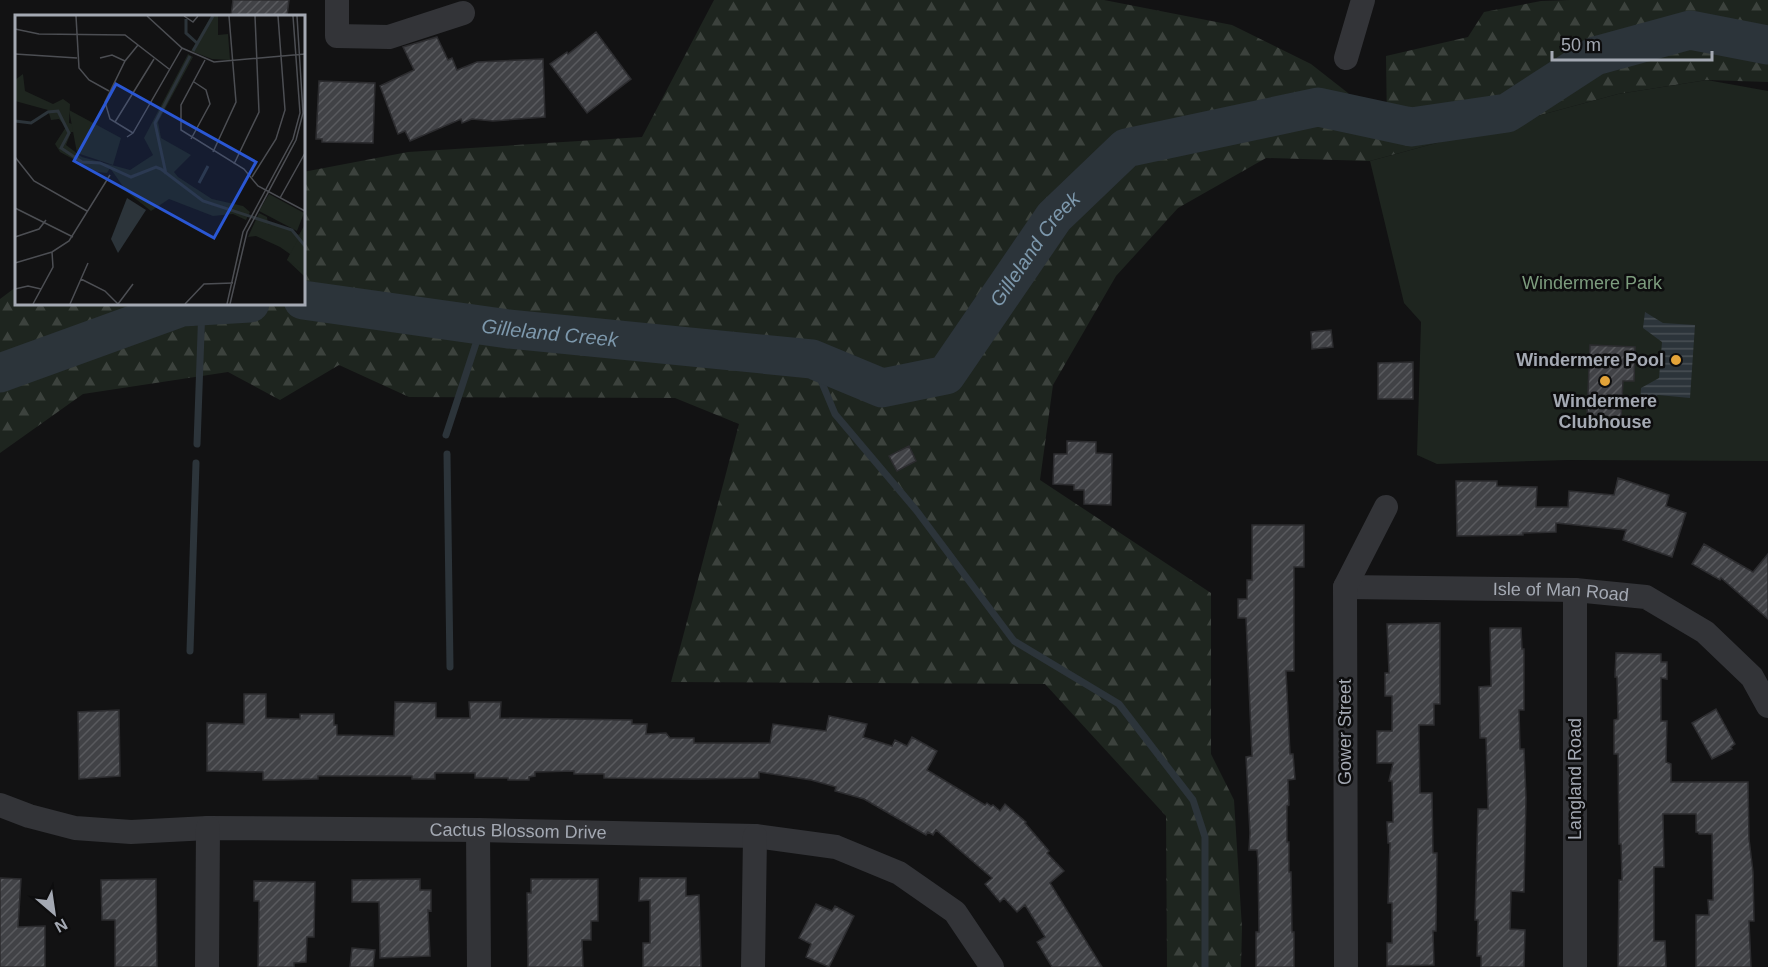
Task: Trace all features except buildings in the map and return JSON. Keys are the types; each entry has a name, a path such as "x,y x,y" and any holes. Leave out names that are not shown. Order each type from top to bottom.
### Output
{"street":[{"path":"337,0 337,36 389,37 463,13"},
{"path":"1346,58 1363,0"},
{"name":"Gower Street","path":"1346,967 1345,587 1386,507"},
{"name":"Isle of Man Road","path":"1345,587 1575,590 1646,597 1705,632 1752,676 1768,706"},
{"name":"Langland Road","path":"1575,590 1575,967"},
{"name":"Cactus Blossom Drive","path":"0,805 29,816 75,828 131,832 208,828 478,830 755,836 836,847 899,873 955,912 992,967"},
{"path":"207,967 208,828"},
{"path":"478,830 478,967"},
{"path":"753,967 755,836"}],"green space":[{"path":"714,0 1104,0 1232,25 1311,64 1348,93 1363,125 1387,127 1386,56 1468,37 1484,12 1541,1 1768,0 1768,82 1707,80 1618,94 1370,161 1266,158 1178,208 1116,276 1053,385 1040,480 1211,593 1211,754 1234,800 1242,928 1241,967 1167,967 1166,816 1045,684 671,682 739,424 675,398 409,397 339,365 280,400 228,372 83,394 0,453 0,299 15,288 15,304 304,304 304,172 408,152 642,137"},
{"name":"Windermere Park","path":"1707,80 1768,91 1768,461 1569,460 1437,464 1417,455 1421,322 1404,303 1370,161 1618,94"}],"shaded area":[{"name":"Windermere Pool","path":"1645,312 1663,323 1695,325 1690,398 1658,395 1640,405 1641,388 1659,378 1662,342 1643,328"}],"waterway":[{"name":"Gilleland Creek","path":"304,300 508,329 812,359 882,388 946,375 1054,217 1126,148 1318,107 1411,127 1507,113 1595,56 1690,30 1768,45"},
{"name":"Gilleland Creek","path":"0,373 182,307 233,304"},
{"path":"197,444 202,306"},
{"path":"446,435 482,325"},
{"path":"812,359 835,414 916,510 1014,641 1119,704 1193,800 1205,837 1205,967"},
{"path":"447,454 450,667"},
{"path":"190,651 196,463"}],"place":[{"name":"Windermere Pool","path":"1676,360"},
{"name":"Windermere Clubhouse","path":"1605,381"}]}
